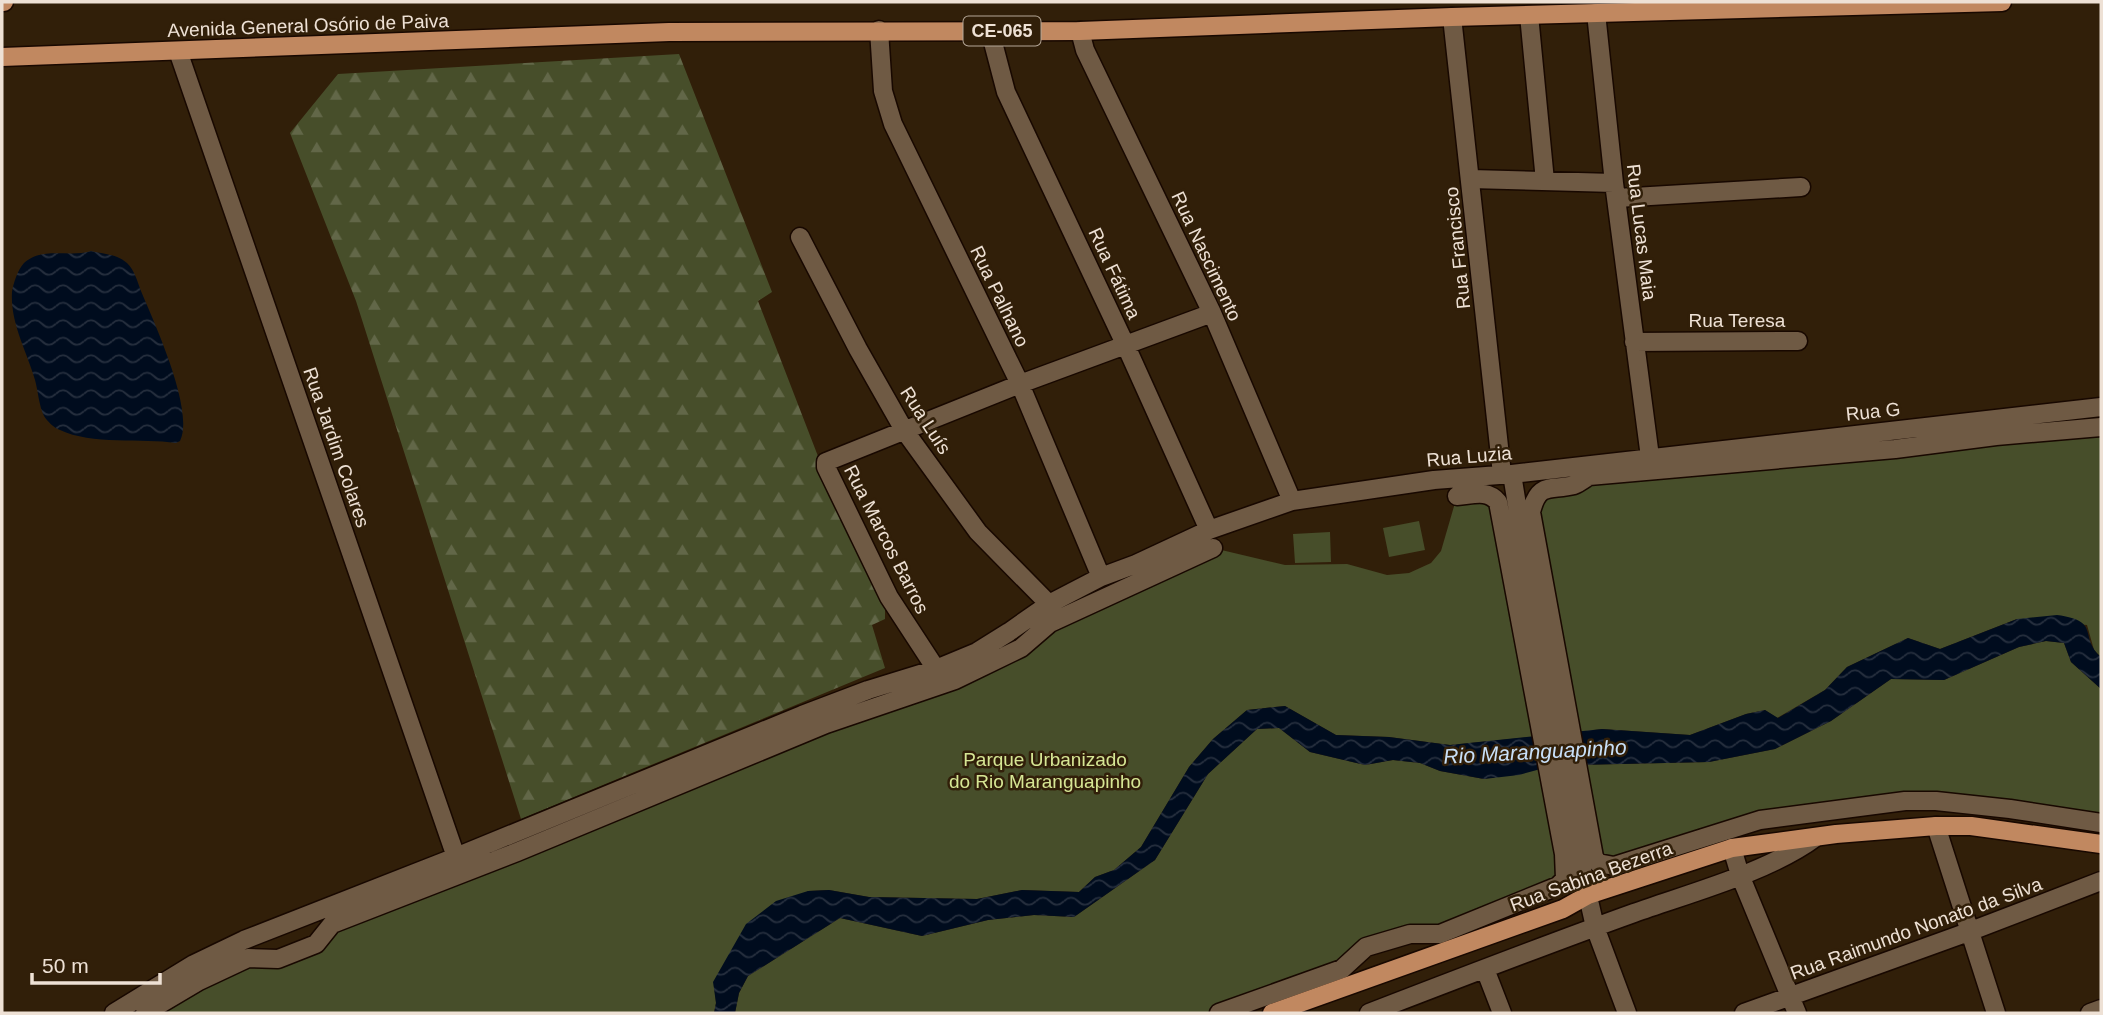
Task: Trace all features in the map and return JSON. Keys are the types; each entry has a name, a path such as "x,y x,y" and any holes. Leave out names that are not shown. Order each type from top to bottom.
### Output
{"main road":[{"name":"Avenida General Osório de Paiva","path":"2,57 669,32 1080,31 1452,17 2002,2"},
{"name":"Rua Sabina Bezerra","path":"1272,1013 1563,909 1588,895 1732,848 1936,826 1971,826 2101,844"}],"street":[{"name":"Rua Lucas Maia","path":"1596,13 1615,190 1650,457"},
{"path":"1529,15 1545,181"},
{"name":"Rua Francisco","path":"1452,17 1507,474 1574,830 1595,927 1628,1013"},
{"name":"Rua Palhano","path":"879,30 883,91 893,124 1020,384 1101,577"},
{"name":"Rua Nascimento","path":"1080,31 1085,50 1212,313 1292,501"},
{"name":"Rua Fátima","path":"990,32 1006,92 1126,346 1211,539"},
{"name":"Rua Jardim Colares","path":"178,51 456,857"},
{"path":"1471,179 1545,181 1615,190 1801,187"},
{"name":"Rua Luís","path":"800,237 904,430 978,532 1049,604"},
{"path":"904,430 1212,313"},
{"name":"Rua Teresa","path":"1634,342 1798,341"},
{"name":"Rua G","path":"1650,457 2101,407"},
{"path":"1540,648 1531,512 1535,498 1546,489 1575,485 1589,476 2101,427"},
{"name":"Rua Marcos Barros","path":"904,430 826,463 889,597 936,668"},
{"name":"Rua Luzia","path":"1292,501 1434,480 1650,457"},
{"path":"1457,496 1485,493 1498,502 1540,648"},
{"path":"145,1013 199,981 248,957 278,959 291,954 316,944 332,924 517,852 826,724 955,680 1021,648 1050,623 1211,539 1292,501"},
{"path":"114,1013 194,964 244,940 456,857 802,715 977,652 1049,604 1101,577 1211,539"},
{"path":"1574,830 1598,863 1615,866 1760,820 1905,801 1936,801 2010,809 2101,823"},
{"path":"1936,826 1996,1013"},
{"path":"1219,1013 1342,969 1366,947 1410,934 1440,934 1558,886 1565,879 1574,830"},
{"path":"1369,1013 1796,853 1816,837"},
{"path":"1732,848 1740,875 1794,1005"},
{"name":"Rua Raimundo Nonato da Silva","path":"1744,1013 1794,1005 1971,931 2101,881"},
{"path":"1485,969 1502,1013"},
{"path":"2090,1013 2101,1009"}],"green space":[{"path":"679,54 772,292 758,301 821,464 885,593 885,619 872,625 885,668 521,819 356,301 290,133 338,74"},
{"path":"2101,427 2101,657 2094,650 2087,625 2017,619 1940,649 1908,638 1847,667 1825,690 1777,718 1765,710 1746,714 1690,735 1602,729 1571,733 1535,497 1553,486"},
{"name":"Parque Urbanizado do Rio Maranguapinho","path":"1457,496 1492,496 1542,736 1450,745 1389,737 1336,735 1285,706 1247,710 1213,739 1189,767 1141,847 1114,870 1095,877 1079,892 1022,890 977,899 869,897 829,890 808,891 714,982 714,1013 145,1013 199,981 279,959 332,924 1021,648 1213,548 1285,565 1347,564 1387,575 1409,573 1431,563 1441,551"},
{"path":"1419,521 1425,550 1389,557 1383,528"},
{"path":"1330,532 1331,562 1295,563 1293,534"},
{"path":"2046,641 2064,643 2071,662 2101,689 2101,823 1936,801 1778,817 1605,866 1577,765 1709,762 1775,749 1831,721 1891,679 1944,680 2019,647"},
{"name":"Parque Urbanizado do Rio Maranguapinho","path":"1279,728 1310,752 1365,765 1393,760 1420,763 1440,771 1484,779 1548,767 1565,879 1440,934 1410,934 1342,969 1219,1013 735,1013 739,993 748,976 840,918 922,936 988,920 1034,915 1074,917 1155,860 1208,774 1257,729"}],"water":[{"path":"91,251 123,260 136,276 178,389 183,427 180,441 176,443 86,438 58,429 44,416 14,315 13,285 24,263 31,258"},
{"name":"Rio Maranguapinho","path":"2057,615 2085,625 2094,649 2101,657 2101,689 2071,662 2064,643 2046,641 2019,647 1944,680 1891,679 1831,721 1775,749 1709,762 1548,767 1519,775 1484,779 1440,771 1420,763 1393,760 1365,765 1310,752 1279,728 1257,729 1208,774 1155,860 1074,917 1034,915 988,920 922,936 840,918 748,976 739,993 735,1013 714,1013 716,1003 713,982 746,924 776,901 808,891 829,890 869,897 977,899 1022,890 1079,892 1095,877 1114,870 1141,847 1189,767 1213,739 1247,710 1285,706 1336,735 1389,737 1450,745 1602,729 1690,735 1746,714 1765,710 1778,718 1825,690 1847,667 1908,638 1940,649 2017,619"}]}
